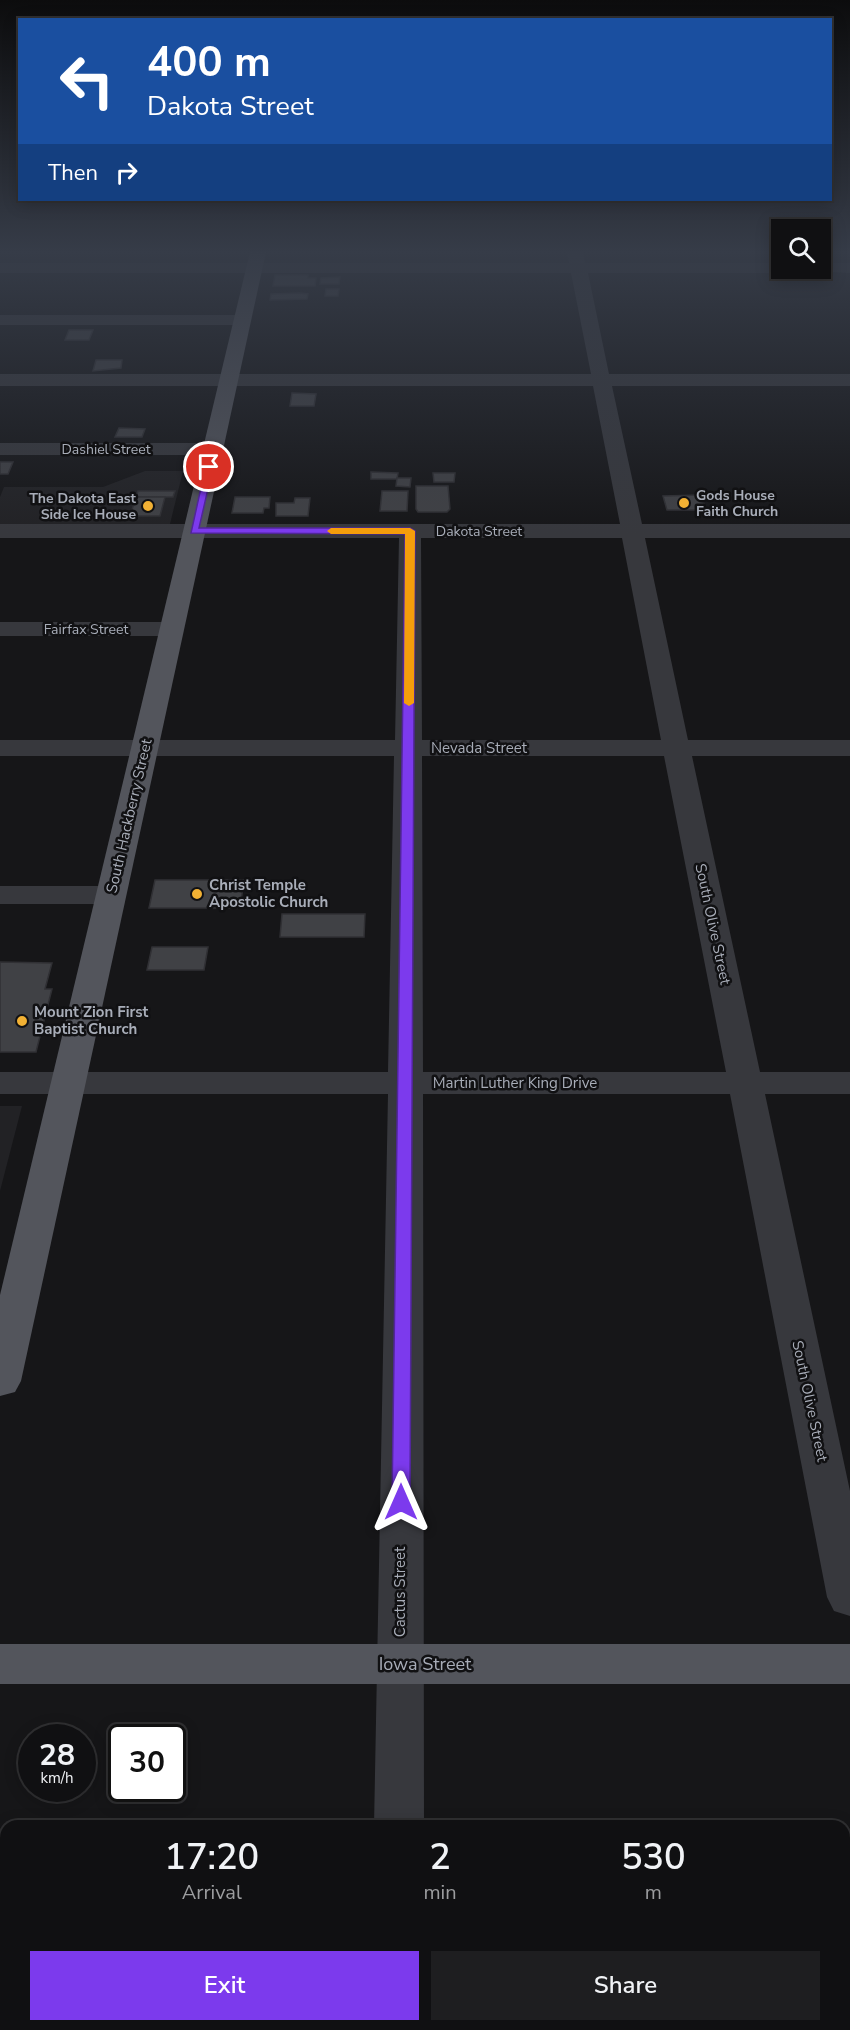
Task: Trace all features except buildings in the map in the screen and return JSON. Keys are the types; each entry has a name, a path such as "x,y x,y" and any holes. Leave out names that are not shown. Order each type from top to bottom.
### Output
{"main road":[{"name":"South Hackberry Street","path":"0,1381 236,347"},
{"name":"Iowa Street","path":"0,1664 850,1664"}],"street":[{"name":"South Olive Street","path":"596,347 850,1597"},
{"path":"0,380 850,380"},
{"name":"Dashiel Street","path":"0,449 213,449"},
{"name":"Dakota Street","path":"0,531 850,531"},
{"name":"Cactus Street","path":"399,1820 410,531"},
{"name":"Fairfax Street","path":"0,629 172,629"},
{"name":"Nevada Street","path":"0,748 850,748"},
{"path":"0,895 111,895"},
{"name":"Martin Luther King Drive","path":"0,1083 850,1083"}],"shaded area":[{"path":"145,471 183,471 170,524 0,525 0,497 4,487 103,487"},
{"path":"0,1106 22,1106 0,1191"}],"slow traffic":[{"path":"331,531 410,531 409,703"}],"place":[{"name":"Gods House Faith Church","path":"684,503"},
{"name":"The Dakota East Side Ice House","path":"148,506"},
{"name":"Christ Temple Apostolic Church","path":"197,894"},
{"name":"Mount Zion First Baptist Church","path":"22,1021"}],"route":[{"path":"209,467 194,531 410,531 401,1502"}]}
